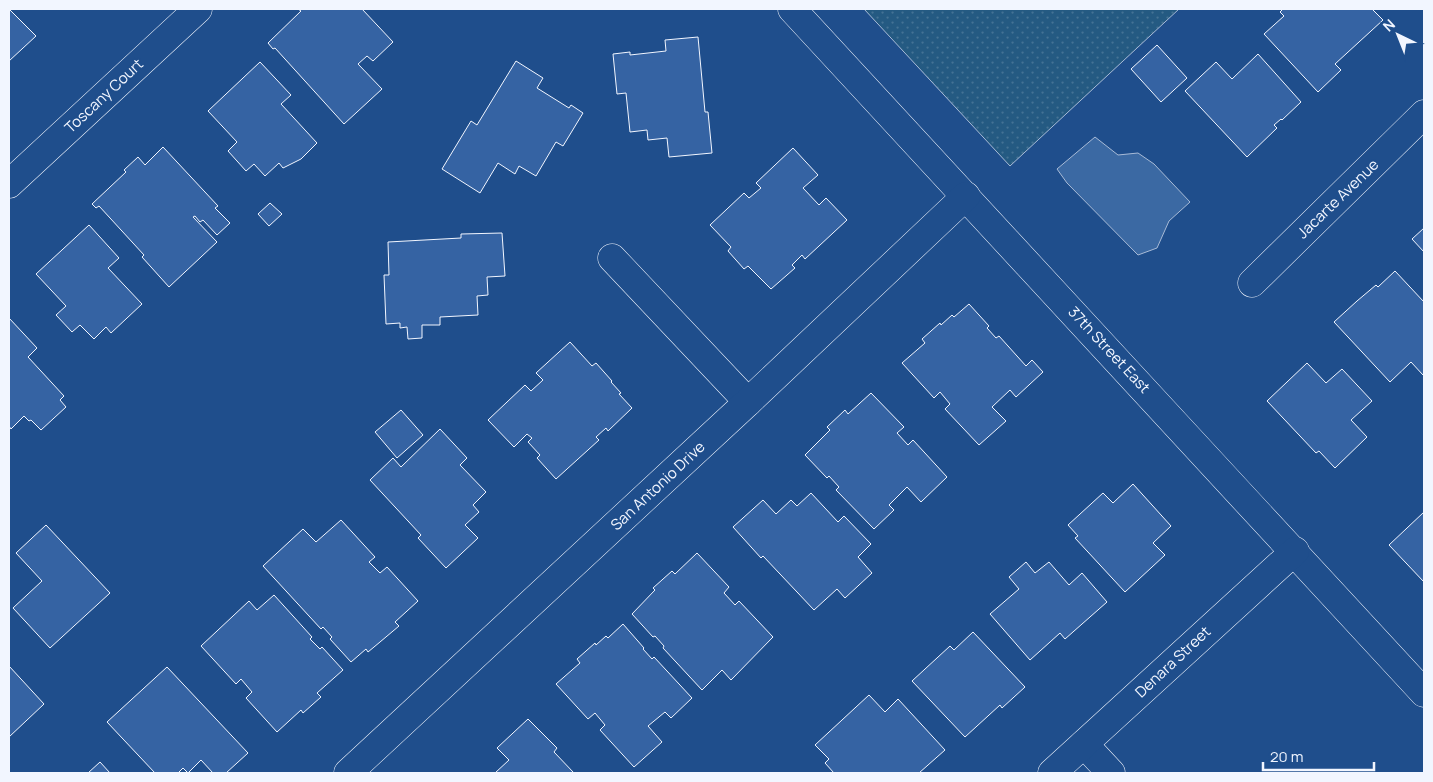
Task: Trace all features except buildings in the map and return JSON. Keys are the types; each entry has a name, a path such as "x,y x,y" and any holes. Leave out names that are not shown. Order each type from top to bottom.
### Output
{"street":[{"name":"Toscany Court","path":"9,184 198,9"},
{"name":"37th Street East","path":"792,9 1295,551 1424,693"},
{"name":"Jacarte Avenue","path":"1252,283 1424,114"},
{"name":"San Antonio Drive","path":"348,773 748,402 966,196"},
{"path":"612,258 748,402"},
{"name":"Denara Street","path":"1052,773 1295,551"},
{"path":"1084,744 1111,773"}],"shaded area":[{"path":"864,9 1179,9 1010,166"},
{"path":"1095,137 1118,155 1138,153 1154,164 1190,202 1169,221 1157,248 1138,255 1067,183 1057,169"}]}
